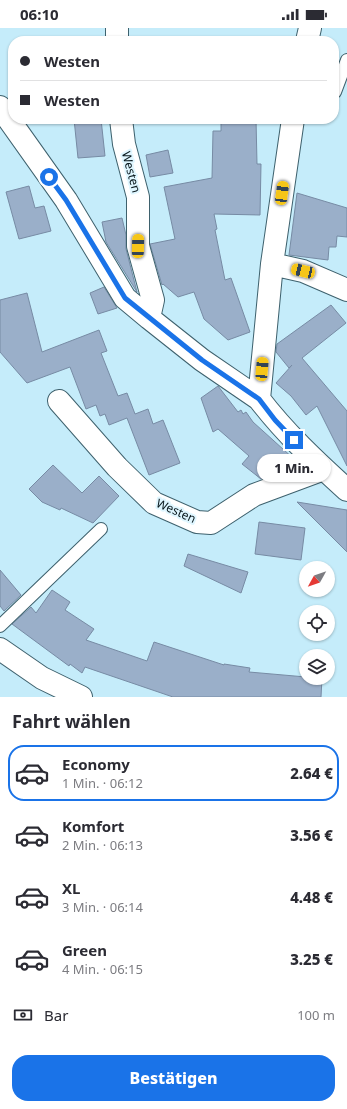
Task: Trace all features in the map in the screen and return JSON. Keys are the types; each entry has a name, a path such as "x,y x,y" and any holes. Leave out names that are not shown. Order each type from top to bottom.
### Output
{"street":[{"path":"0,107 8,118"},
{"path":"12,124 66,200 125,298 202,360 259,399 275,420 347,490"},
{"name":"Westen","path":"122,124 124,144 138,197 138,246 152,300 149,318"},
{"path":"259,399 272,264 292,124"},
{"path":"272,264 303,271 347,290"},
{"name":"Westen","path":"59,401 117,467 154,503 197,522 211,523 254,495 324,469"},
{"path":"0,649 42,678 81,697"}],"lane":[{"path":"339,81 347,60"},
{"path":"0,626 102,529"}],"building":[{"path":"75,124 102,124 105,156 78,158"},
{"path":"221,124 256,124 257,164 261,164 260,215 214,214 217,229 215,230 225,280 231,278 250,332 228,340 204,319 194,292 178,297 163,284 162,285 150,244 175,239 164,187 212,178 213,131 221,131"},
{"path":"168,150 173,173 150,177 146,155"},
{"path":"29,186 35,208 44,206 51,231 19,239 6,192"},
{"path":"297,193 347,208 347,237 337,236 336,247 329,247 328,260 289,255"},
{"path":"122,218 126,235 126,249 137,292 106,242 102,222"},
{"path":"104,287 117,308 98,314 90,293"},
{"path":"27,293 42,352 99,330 107,351 101,353 118,396 127,393 135,414 148,409 153,424 163,420 180,463 149,475 127,418 109,425 105,414 100,416 96,405 86,409 70,367 27,383 0,352 0,300"},
{"path":"331,305 346,323 302,358 347,411 347,466 317,406 306,415 291,396 276,383 292,365 289,368 276,352 277,344"},
{"path":"218,386 238,412 241,410 243,414 246,412 253,422 294,459 283,471 271,476 268,473 261,479 242,464 249,456 218,429 213,432 201,398"},
{"path":"53,465 82,493 99,476 119,496 93,523 61,508 60,510 42,502 29,489"},
{"path":"297,502 347,510 347,552"},
{"path":"259,522 305,528 301,560 255,554"},
{"path":"188,554 248,572 241,593 184,566"},
{"path":"0,570 21,595 4,611 0,606"},
{"path":"52,590 70,602 65,610 94,629 86,640 147,661 154,642 224,665 250,668 249,672 299,676 299,685 322,685 321,697 173,697 85,667 82,673 70,664 69,666 12,624 31,607 36,613"}],"route":[{"path":"49,177 66,200 125,298 202,360 259,399 275,420 294,440"}]}
